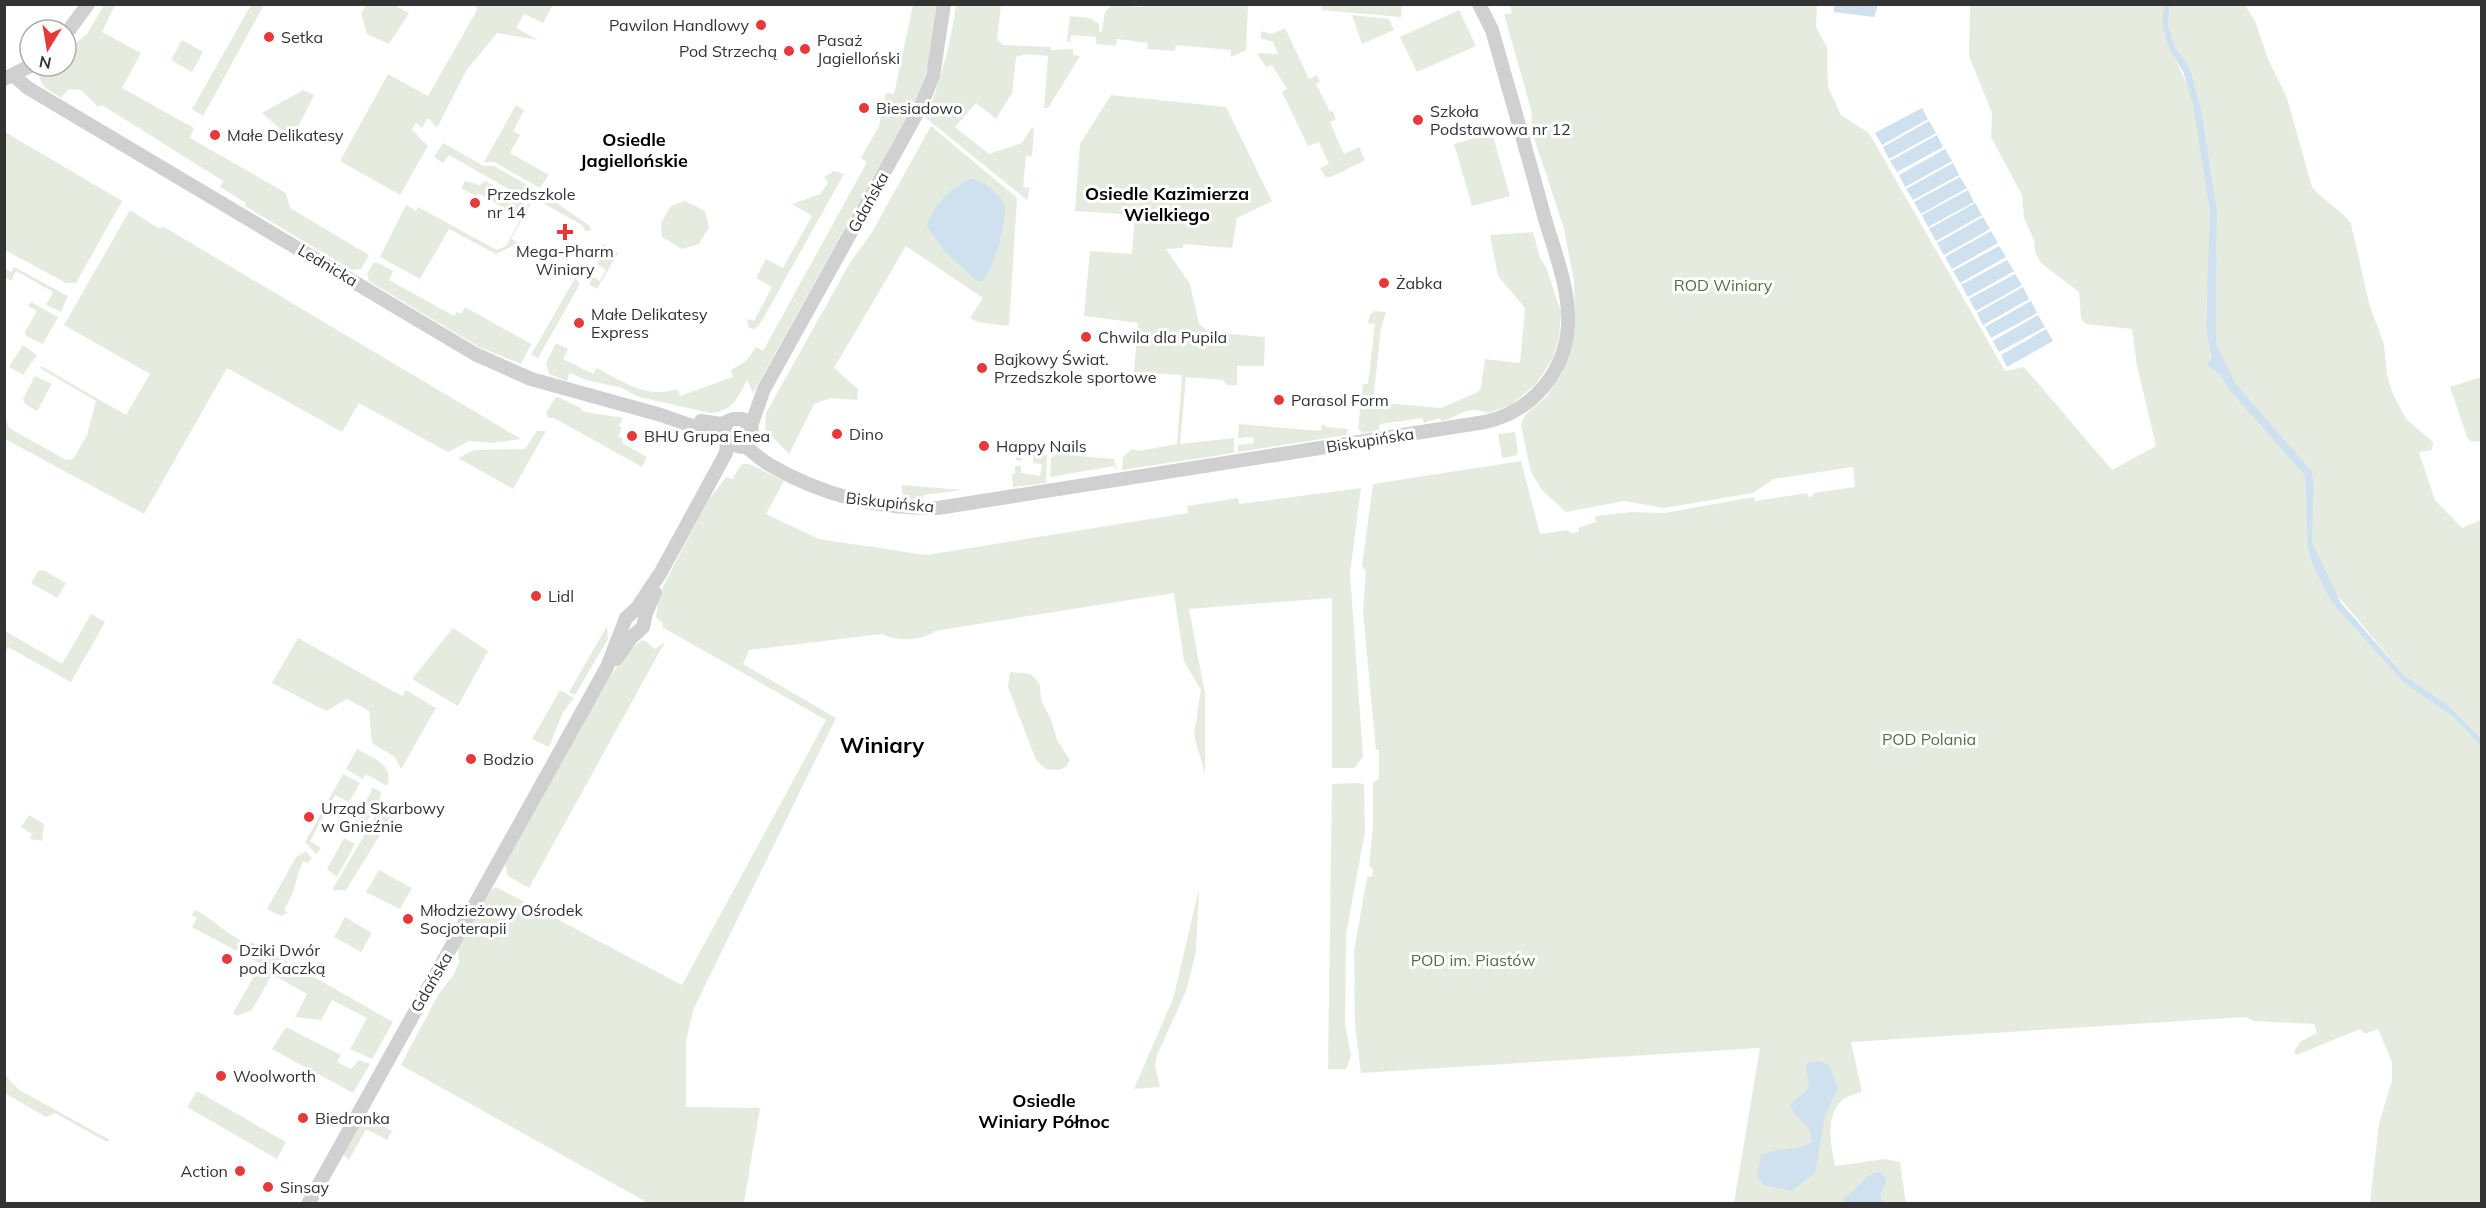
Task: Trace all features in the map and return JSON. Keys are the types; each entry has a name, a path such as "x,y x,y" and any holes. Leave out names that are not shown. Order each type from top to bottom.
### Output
{"street":[{"path":"78,18 88,4"},
{"name":"Gdańska","path":"700,503 716,486 747,438 764,389 921,106 933,76 944,4"},
{"name":"Biskupińska","path":"747,438 771,466 831,494 849,499 910,507 938,508 1485,422 1518,410 1537,395 1561,359 1566,340 1568,309 1554,248 1492,30 1479,4"},
{"name":"Lednicka","path":"9,77 475,354 531,379 661,415 725,439 747,438"},
{"name":"Gdańska","path":"308,1203 700,503 726,453 725,439 733,420 764,389"},
{"name":"Lednicka","path":"661,415 680,416 715,424 733,420"},
{"path":"733,420 747,438"}],"green space":[{"path":"1322,4 1402,5 1401,17 1321,10"},
{"path":"104,5 115,5 102,32 141,53 122,88 194,128 190,138 286,193 290,208 369,255 361,269 352,270 245,206 246,203 220,187 223,181 102,105 98,107 81,90 69,89 61,98 43,86 40,78 78,78 78,41 87,34"},
{"path":"251,5 264,5 203,116 192,109"},
{"path":"366,5 394,5 409,13 389,44 367,34 361,13"},
{"path":"475,5 553,5 543,23 524,14 516,28 538,40 497,33 466,71 437,128 428,118 422,128 416,123 412,130 428,146 400,195 340,161 388,74 428,96 477,10"},
{"path":"913,5 936,5 937,9 930,57 920,93 753,393 747,380 729,407 710,413 639,397 622,388 586,380 570,373 567,381 549,374 546,363 556,343 568,349 563,359 593,374 597,368 636,388 655,392 677,389 680,396 733,377 731,370 746,361 756,347 763,351 867,162 861,158 879,126 886,93 894,94"},
{"path":"956,5 1001,5 997,39 1003,45 1051,47 1051,50 1073,49 1073,55 1080,56 1048,108 1044,108 1048,56 1027,54 1016,57 1012,93 996,119 976,103 955,127 989,154 1022,143 1032,127 1034,129 1032,156 1026,156 1023,187 1030,188 1027,200 926,118 944,62"},
{"path":"1113,5 1143,7 1144,5 1248,5 1246,50 1231,57 1231,50 1176,45 1175,51 1147,49 1148,43 1117,39 1116,46 1096,44 1096,37 1071,35 1070,42 1067,41 1070,16 1090,18 1099,24 1099,31 1102,32 1105,11"},
{"path":"1510,5 1817,5 1816,27 1827,47 1828,87 1841,115 1869,133 2005,371 2024,367 2112,470 2156,446 2137,366 2132,329 2085,324 2081,318 2079,292 2041,263 2035,252 2034,240 2024,218 2022,195 1991,137 1992,113 1969,56 1970,5 2164,5 2166,32 2194,108 2208,186 2211,226 2206,326 2210,356 2207,365 2219,374 2230,391 2305,476 2307,545 2312,564 2331,602 2404,683 2453,717 2481,746 2481,1203 2370,1203 2379,1123 2392,1081 2392,1062 2378,1029 2365,1034 2360,1029 2297,1055 2294,1052 2300,1042 2317,1033 2314,1024 2254,1021 2246,1017 1851,1042 1862,1092 1846,1098 1838,1105 1831,1121 1835,1166 1885,1159 1900,1162 1906,1204 1734,1203 1760,1048 1361,1073 1355,1025 1354,951 1367,877 1372,876 1373,869 1369,866 1373,827 1373,782 1379,779 1379,750 1376,750 1363,612 1366,571 1362,566 1373,484 1521,461 1540,534 1568,530 1571,533 1579,532 1578,528 1596,522 1595,516 1631,512 1664,513 1754,497 1755,501 1807,493 1809,497 1813,496 1813,493 1855,487 1853,467 1774,479 1753,493 1664,508 1624,501 1566,512 1542,490 1531,472 1521,426 1525,415 1546,397 1563,372 1575,330 1574,281 1564,229 1547,177 1550,176 1547,176 1536,144 1532,113 1504,14 1512,13"},
{"path":"2170,5 2245,5 2255,21 2268,59 2287,98 2312,187 2351,224 2370,307 2384,344 2387,375 2393,394 2406,419 2433,442 2432,450 2419,452 2435,500 2462,528 2481,520 2481,738 2448,705 2404,675 2333,590 2312,542 2314,488 2312,471 2236,384 2216,343 2217,210 2201,108 2190,68 2175,47 2168,23"},
{"path":"1459,10 1476,46 1417,72 1400,37"},
{"path":"1352,15 1389,19 1394,30 1362,44"},
{"path":"1285,28 1309,79 1317,75 1320,82 1316,84 1330,112 1333,111 1336,119 1330,122 1344,154 1359,147 1365,160 1331,177 1326,177 1320,168 1329,164 1319,142 1308,146 1282,92 1287,89 1272,65 1266,67 1257,53 1278,54 1273,42 1261,38 1261,31 1272,34"},
{"path":"182,40 203,52 192,72 171,60"},
{"path":"303,90 314,95 292,139 262,113"},
{"path":"1111,95 1226,107 1272,201 1237,218 1232,248 1183,244 1183,248 1166,249 1190,284 1199,324 1209,332 1265,337 1264,366 1237,366 1237,385 1227,385 1223,380 1186,377 1180,444 1234,438 1234,453 1122,470 1123,457 1132,449 1139,451 1177,444 1182,375 1134,372 1138,323 1084,316 1090,251 1132,254 1135,215 1075,211 1080,144"},
{"path":"516,105 524,110 513,131 520,135 510,153 549,175 540,188 494,162 484,162"},
{"path":"931,126 1017,198 1009,326 977,322 970,318 983,298 906,246 834,368 858,389 857,400 831,398 814,404 789,454 765,429 766,413 851,261 871,234"},
{"path":"5,132 122,201 76,283 66,283 5,250"},
{"path":"1492,133 1510,196 1472,206 1454,144"},
{"path":"443,143 484,166 494,166 548,197 590,226 591,231 585,231 582,225 534,198 511,239 519,243 496,254 449,229 420,279 380,257 406,205 416,211 418,207 497,250 506,246 530,201 449,155 443,163 434,157"},
{"path":"834,171 844,174 760,324 755,329 749,328 747,322 749,319 754,321 772,287 756,278 766,259 783,268 812,216 792,204 820,194 828,183 824,177"},
{"path":"465,181 480,185 485,181 525,202 518,216 478,193 476,196 461,188"},
{"path":"685,201 705,211 709,227 699,244 682,249 662,237 661,223 671,206"},
{"path":"130,210 158,228 164,227 521,439 491,443 469,441 448,452 359,403 342,432 227,368 144,514 7,440 5,444 4,412 9,428 66,460 73,459 87,435 96,401 40,368 41,366 126,415 150,374 64,325"},
{"path":"1533,232 1540,258 1546,267 1561,312 1559,338 1553,358 1536,384 1511,405 1488,413 1473,410 1441,421 1440,418 1424,423 1422,418 1380,424 1379,430 1363,433 1358,429 1363,384 1368,384 1375,324 1368,323 1374,311 1386,312 1381,328 1373,402 1441,408 1478,392 1481,387 1485,359 1520,363 1525,308 1498,276 1490,235"},
{"path":"603,244 618,253 597,289 589,284 593,277 600,281 606,270 597,264 602,256 598,253"},
{"path":"373,263 378,263 393,271 389,280 454,316 457,312 461,314 465,307 531,344 521,364 479,347 369,281 367,274"},
{"path":"14,267 68,296 61,312 46,305 53,292 16,271 11,281 5,277 5,269 11,272"},
{"path":"575,278 580,284 538,358 531,355"},
{"path":"31,302 58,317 43,344 26,336 25,332 37,311 28,306"},
{"path":"23,345 37,355 23,375 9,367"},
{"path":"35,376 52,384 37,411 25,404 23,399"},
{"path":"2481,377 2481,442 2470,441 2467,437 2450,387"},
{"path":"558,397 581,408 581,411 623,418 618,436 623,439 622,443 647,457 642,467 554,418 548,418 546,413"},
{"path":"1239,424 1321,431 1322,424 1327,427 1348,429 1347,435 1238,452 1238,445 1254,443 1253,437 1238,438"},
{"path":"537,431 546,431 513,489 458,458 474,450 525,449"},
{"path":"1515,432 1518,452 1516,456 1502,458 1498,434"},
{"path":"1016,451 1047,455 1046,483 1013,487 1012,474 1015,474 1015,466 1021,466 1021,473 1040,476 1042,464 1033,463 1033,456 1022,455 1021,461 1016,460"},
{"path":"1057,454 1114,459 1117,470 1114,466 1050,477 1051,458"},
{"path":"742,464 749,464 784,481 766,514 819,539 926,555 1188,513 1187,506 1238,498 1239,504 1361,488 1350,573 1363,757 1354,768 1332,768 1332,598 1189,609 1205,694 1205,774 1194,735 1201,690 1184,661 1174,593 935,631 916,638 902,639 882,634 749,650 743,664 836,718 694,1008 686,1040 686,1107 760,1108 744,1203 648,1203 401,1065 438,995 454,974 459,962 458,948 491,890 496,887 682,985 826,720 662,627 663,623 656,617 658,605 655,602 707,502 726,477 732,479"},
{"path":"902,485 963,490 924,495 922,501 908,500 902,493"},
{"path":"43,570 66,583 57,598 31,583 38,571"},
{"path":"91,614 105,622 71,682 8,647 5,653 5,631 62,664"},
{"path":"607,626 608,639 575,695 569,692"},
{"path":"453,628 488,651 458,706 412,679"},
{"path":"298,638 402,696 406,690 436,708 393,783 401,769 395,757 372,743 369,711 347,699 326,711 272,683"},
{"path":"644,640 655,649 665,642 529,888 508,876 505,865 592,705 630,650"},
{"path":"1010,672 1031,674 1040,685 1041,700 1051,719 1057,740 1070,760 1066,767 1059,770 1046,769 1036,760 1008,687"},
{"path":"560,690 574,698 563,712 549,747 532,739"},
{"path":"357,749 376,759 385,767 389,779 387,786 366,774 363,779 346,769"},
{"path":"343,774 360,783 349,802 335,795 310,841 321,848 316,854 305,842"},
{"path":"1360,783 1364,785 1365,832 1346,934 1345,1024 1351,1056 1346,1069 1328,1069 1332,784"},
{"path":"371,787 381,792 381,796 359,836 346,827 352,826 372,790"},
{"path":"381,807 393,814 346,890 332,890"},
{"path":"29,815 44,824 42,841 30,839 32,834 21,827"},
{"path":"344,838 355,844 337,877 327,869"},
{"path":"306,851 312,858 308,863 303,861 291,897 284,910 288,913 281,916 267,909 296,857"},
{"path":"379,870 412,888 400,909 366,892"},
{"path":"1199,889 1196,952 1186,991 1157,1055 1155,1066 1160,1087 1134,1089 1173,999"},
{"path":"196,910 240,940 242,945 248,948 251,942 281,958 252,1010 237,1016 233,1013 261,964 192,927 197,918 191,915"},
{"path":"345,917 372,933 361,952 334,937"},
{"path":"284,960 393,1022 372,1059 350,1049 367,1018 332,1000 321,1020 295,1017 307,994 275,976"},
{"path":"286,1027 341,1055 337,1062 351,1069 359,1060 370,1064 353,1093 272,1049"},
{"path":"5,1075 19,1090 110,1140 107,1142 55,1113 46,1117 5,1093"},
{"path":"197,1091 286,1142 277,1159 187,1107"},
{"path":"372,1120 392,1131 387,1140 366,1129 349,1160 342,1154 359,1124"}],"water":[{"path":"1834,4 1878,5 1874,17 1834,12"},
{"path":"2164,5 2170,5 2168,23 2175,47 2190,68 2201,108 2217,210 2216,343 2236,384 2312,471 2314,488 2312,542 2341,603 2404,675 2448,705 2481,738 2481,746 2453,717 2404,683 2331,602 2312,564 2307,545 2305,476 2230,391 2219,374 2207,365 2211,357 2206,328 2210,211 2193,105 2183,71 2169,49 2162,23"},
{"path":"1922,108 1928,119 1882,145 1875,133"},
{"path":"1929,121 1936,133 1889,159 1883,147"},
{"path":"1937,135 1943,147 1897,172 1890,161"},
{"path":"1945,149 1952,161 1905,187 1899,175"},
{"path":"1953,163 1959,175 1913,200 1906,189"},
{"path":"1960,177 1967,188 1921,214 1914,202"},
{"path":"972,179 981,182 999,197 1005,212 999,245 991,267 982,281 977,281 945,252 927,227 933,212 950,191"},
{"path":"1968,190 1974,202 1928,227 1922,215"},
{"path":"1975,203 1982,215 1936,241 1929,229"},
{"path":"1983,217 1990,229 1944,255 1937,243"},
{"path":"1991,231 1998,243 1952,269 1945,257"},
{"path":"1999,246 2006,257 1960,283 1953,271"},
{"path":"2007,260 2014,271 1968,297 1961,285"},
{"path":"2015,274 2022,285 1976,311 1969,299"},
{"path":"2023,287 2029,299 1983,325 1977,313"},
{"path":"2031,301 2037,313 1991,338 1985,327"},
{"path":"2038,315 2045,327 1999,352 1993,341"},
{"path":"2046,329 2053,341 2007,367 2001,355"},
{"path":"1818,1061 1829,1065 1838,1088 1825,1116 1815,1173 1791,1191 1764,1185 1757,1176 1761,1156 1811,1142 1808,1127 1790,1106 1808,1088 1807,1063"},
{"path":"1877,1172 1882,1173 1887,1181 1880,1194 1883,1203 1845,1203 1844,1198 1867,1177"}],"place":[{"name":"Pawilon Handlowy","path":"761,25"},
{"name":"Setka","path":"269,37"},
{"name":"Pasaż Jagielloński","path":"805,49"},
{"name":"Pod Strzechą","path":"789,51"},
{"name":"Biesiadowo","path":"864,108"},
{"name":"Szkoła Podstawowa nr 12","path":"1418,120"},
{"name":"Małe Delikatesy","path":"215,135"},
{"name":"Przedszkole nr 14","path":"475,203"},
{"name":"Mega-Pharm Winiary","path":"565,232"},
{"name":"Żabka","path":"1384,283"},
{"name":"Małe Delikatesy Express","path":"579,323"},
{"name":"Chwila dla Pupila","path":"1086,337"},
{"name":"Bajkowy Świat. Przedszkole sportowe","path":"982,368"},
{"name":"Parasol Form","path":"1279,400"},
{"name":"Dino","path":"837,434"},
{"name":"BHU Grupa Enea","path":"632,436"},
{"name":"Happy Nails","path":"984,446"},
{"name":"Lidl","path":"536,596"},
{"name":"Bodzio","path":"471,759"},
{"name":"Urząd Skarbowy w Gnieźnie","path":"309,817"},
{"name":"Młodzieżowy Ośrodek Socjoterapii","path":"408,919"},
{"name":"Dziki Dwór pod Kaczką","path":"227,959"},
{"name":"Woolworth","path":"221,1076"},
{"name":"Biedronka","path":"303,1118"},
{"name":"Action","path":"240,1171"},
{"name":"Sinsay","path":"268,1187"}],"district":[{"name":"Osiedle Jagiellońskie","path":"634,150"},
{"name":"Osiedle Kazimierza Wielkiego","path":"1167,204"},
{"name":"Winiary","path":"882,745"},
{"name":"Osiedle Winiary Północ","path":"1044,1111"}],"park label":[{"name":"ROD Winiary","path":"1723,285"},
{"name":"POD Polania","path":"1929,739"},
{"name":"POD im. Piastów","path":"1473,960"}]}
